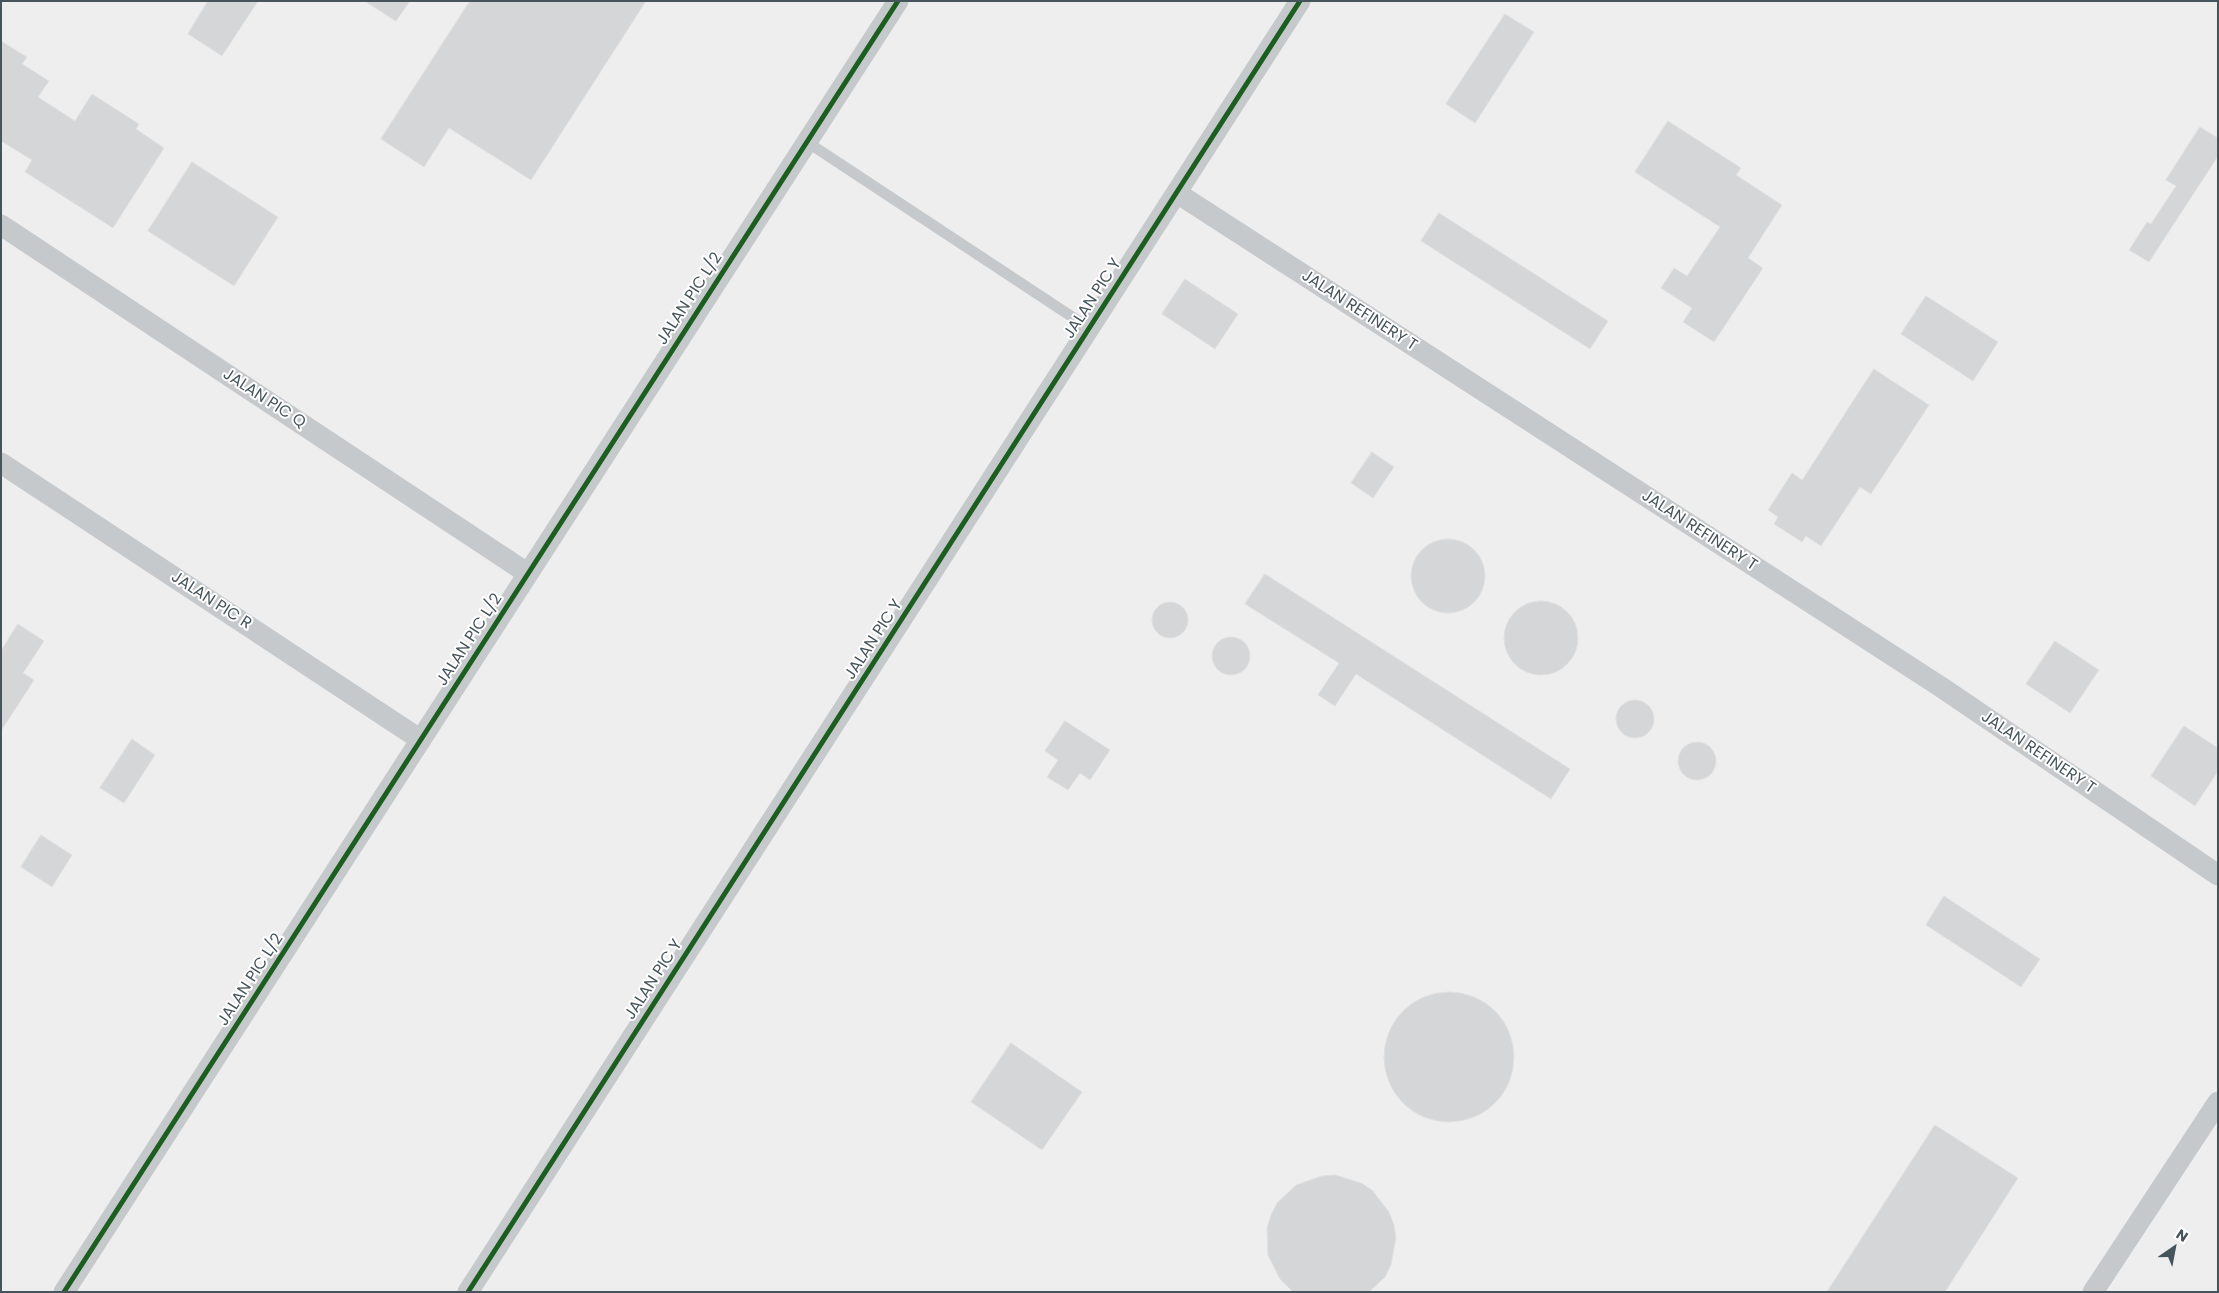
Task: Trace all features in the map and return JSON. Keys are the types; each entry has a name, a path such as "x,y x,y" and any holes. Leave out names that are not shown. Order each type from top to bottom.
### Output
{"street":[{"name":"JALAN PIC L/2","path":"69,1290 527,573 898,1"},
{"name":"JALAN PIC Y","path":"468,1292 1300,1"},
{"name":"JALAN REFINERY T","path":"1177,193 1941,687 2218,875"},
{"name":"JALAN PIC Q","path":"1,226 527,573"},
{"name":"JALAN PIC R","path":"1,463 421,740"},
{"path":"2093,1292 2218,1102"}],"lane":[{"path":"806,142 1090,328"}],"building":[{"path":"208,1 258,1 222,56 188,34"},
{"path":"365,1 410,1 396,21"},
{"path":"470,1 646,1 531,180 449,128 424,167 381,139"},
{"path":"1505,14 1534,32 1475,123 1446,104"},
{"path":"1,41 27,57 22,64 49,81 38,97 75,121 92,94 139,124 136,129 164,148 113,228 25,172 32,160 1,141"},
{"path":"1668,121 1741,168 1736,175 1782,205 1748,258 1763,268 1714,342 1683,322 1692,308 1661,288 1674,268 1687,276 1720,227 1635,172"},
{"path":"2200,127 2218,138 2218,156 2149,262 2129,250 2147,222 2151,224 2176,186 2166,180"},
{"path":"192,162 278,217 234,286 148,231"},
{"path":"1439,213 1608,321 1590,349 1421,241"},
{"path":"1185,279 1238,314 1215,349 1162,314"},
{"path":"1926,296 1998,342 1973,381 1901,334"},
{"path":"1874,369 1929,405 1871,494 1860,487 1821,546 1806,536 1802,542 1774,524 1778,517 1768,510 1792,473 1802,480"},
{"path":"1372,452 1394,467 1373,498 1351,483"},
{"path":"1448,539 1462,542 1474,550 1482,562 1485,576 1482,590 1474,602 1462,610 1448,613 1434,610 1422,602 1414,590 1411,576 1414,562 1422,550 1434,542"},
{"path":"1265,574 1570,769 1551,799 1356,674 1335,706 1318,695 1339,663 1245,604"},
{"path":"1541,601 1555,604 1567,612 1575,624 1578,638 1575,652 1567,664 1555,672 1541,675 1527,672 1515,664 1507,652 1504,638 1507,624 1515,612 1527,604"},
{"path":"1170,602 1177,603 1183,607 1187,613 1187,627 1183,633 1177,637 1170,638 1163,637 1157,633 1153,627 1152,620 1153,613 1157,607 1163,603"},
{"path":"18,624 44,641 23,673 34,680 1,731 1,651"},
{"path":"1231,637 1244,643 1250,656 1244,669 1231,675 1218,669 1212,656 1218,643"},
{"path":"2055,641 2099,670 2070,713 2026,684"},
{"path":"1635,700 1648,706 1654,719 1648,732 1635,738 1622,732 1616,719 1622,706"},
{"path":"1065,721 1110,750 1090,780 1080,773 1068,790 1047,777 1058,760 1045,751"},
{"path":"2184,726 2218,748 2218,771 2195,806 2151,776"},
{"path":"132,739 155,755 124,803 100,788"},
{"path":"1697,742 1710,748 1716,761 1710,774 1697,780 1684,774 1678,761 1684,748"},
{"path":"41,835 72,855 52,887 21,867"},
{"path":"1944,896 2040,959 2021,987 1926,925"},
{"path":"1449,992 1474,997 1495,1011 1509,1032 1514,1057 1509,1082 1495,1103 1474,1117 1449,1122 1424,1117 1403,1103 1389,1082 1384,1057 1389,1032 1403,1011 1424,997"},
{"path":"1011,1043 1082,1092 1042,1150 971,1102"},
{"path":"1935,1125 2018,1178 1945,1292 1827,1292"},
{"path":"1335,1175 1361,1183 1372,1190 1389,1212 1396,1238 1391,1265 1385,1277 1369,1292 1293,1292 1280,1279 1268,1255 1267,1228 1271,1215 1277,1203 1296,1185 1322,1176"}],"cycle path":[{"path":"64,1292 898,1"},
{"path":"468,1292 1300,1"}]}
